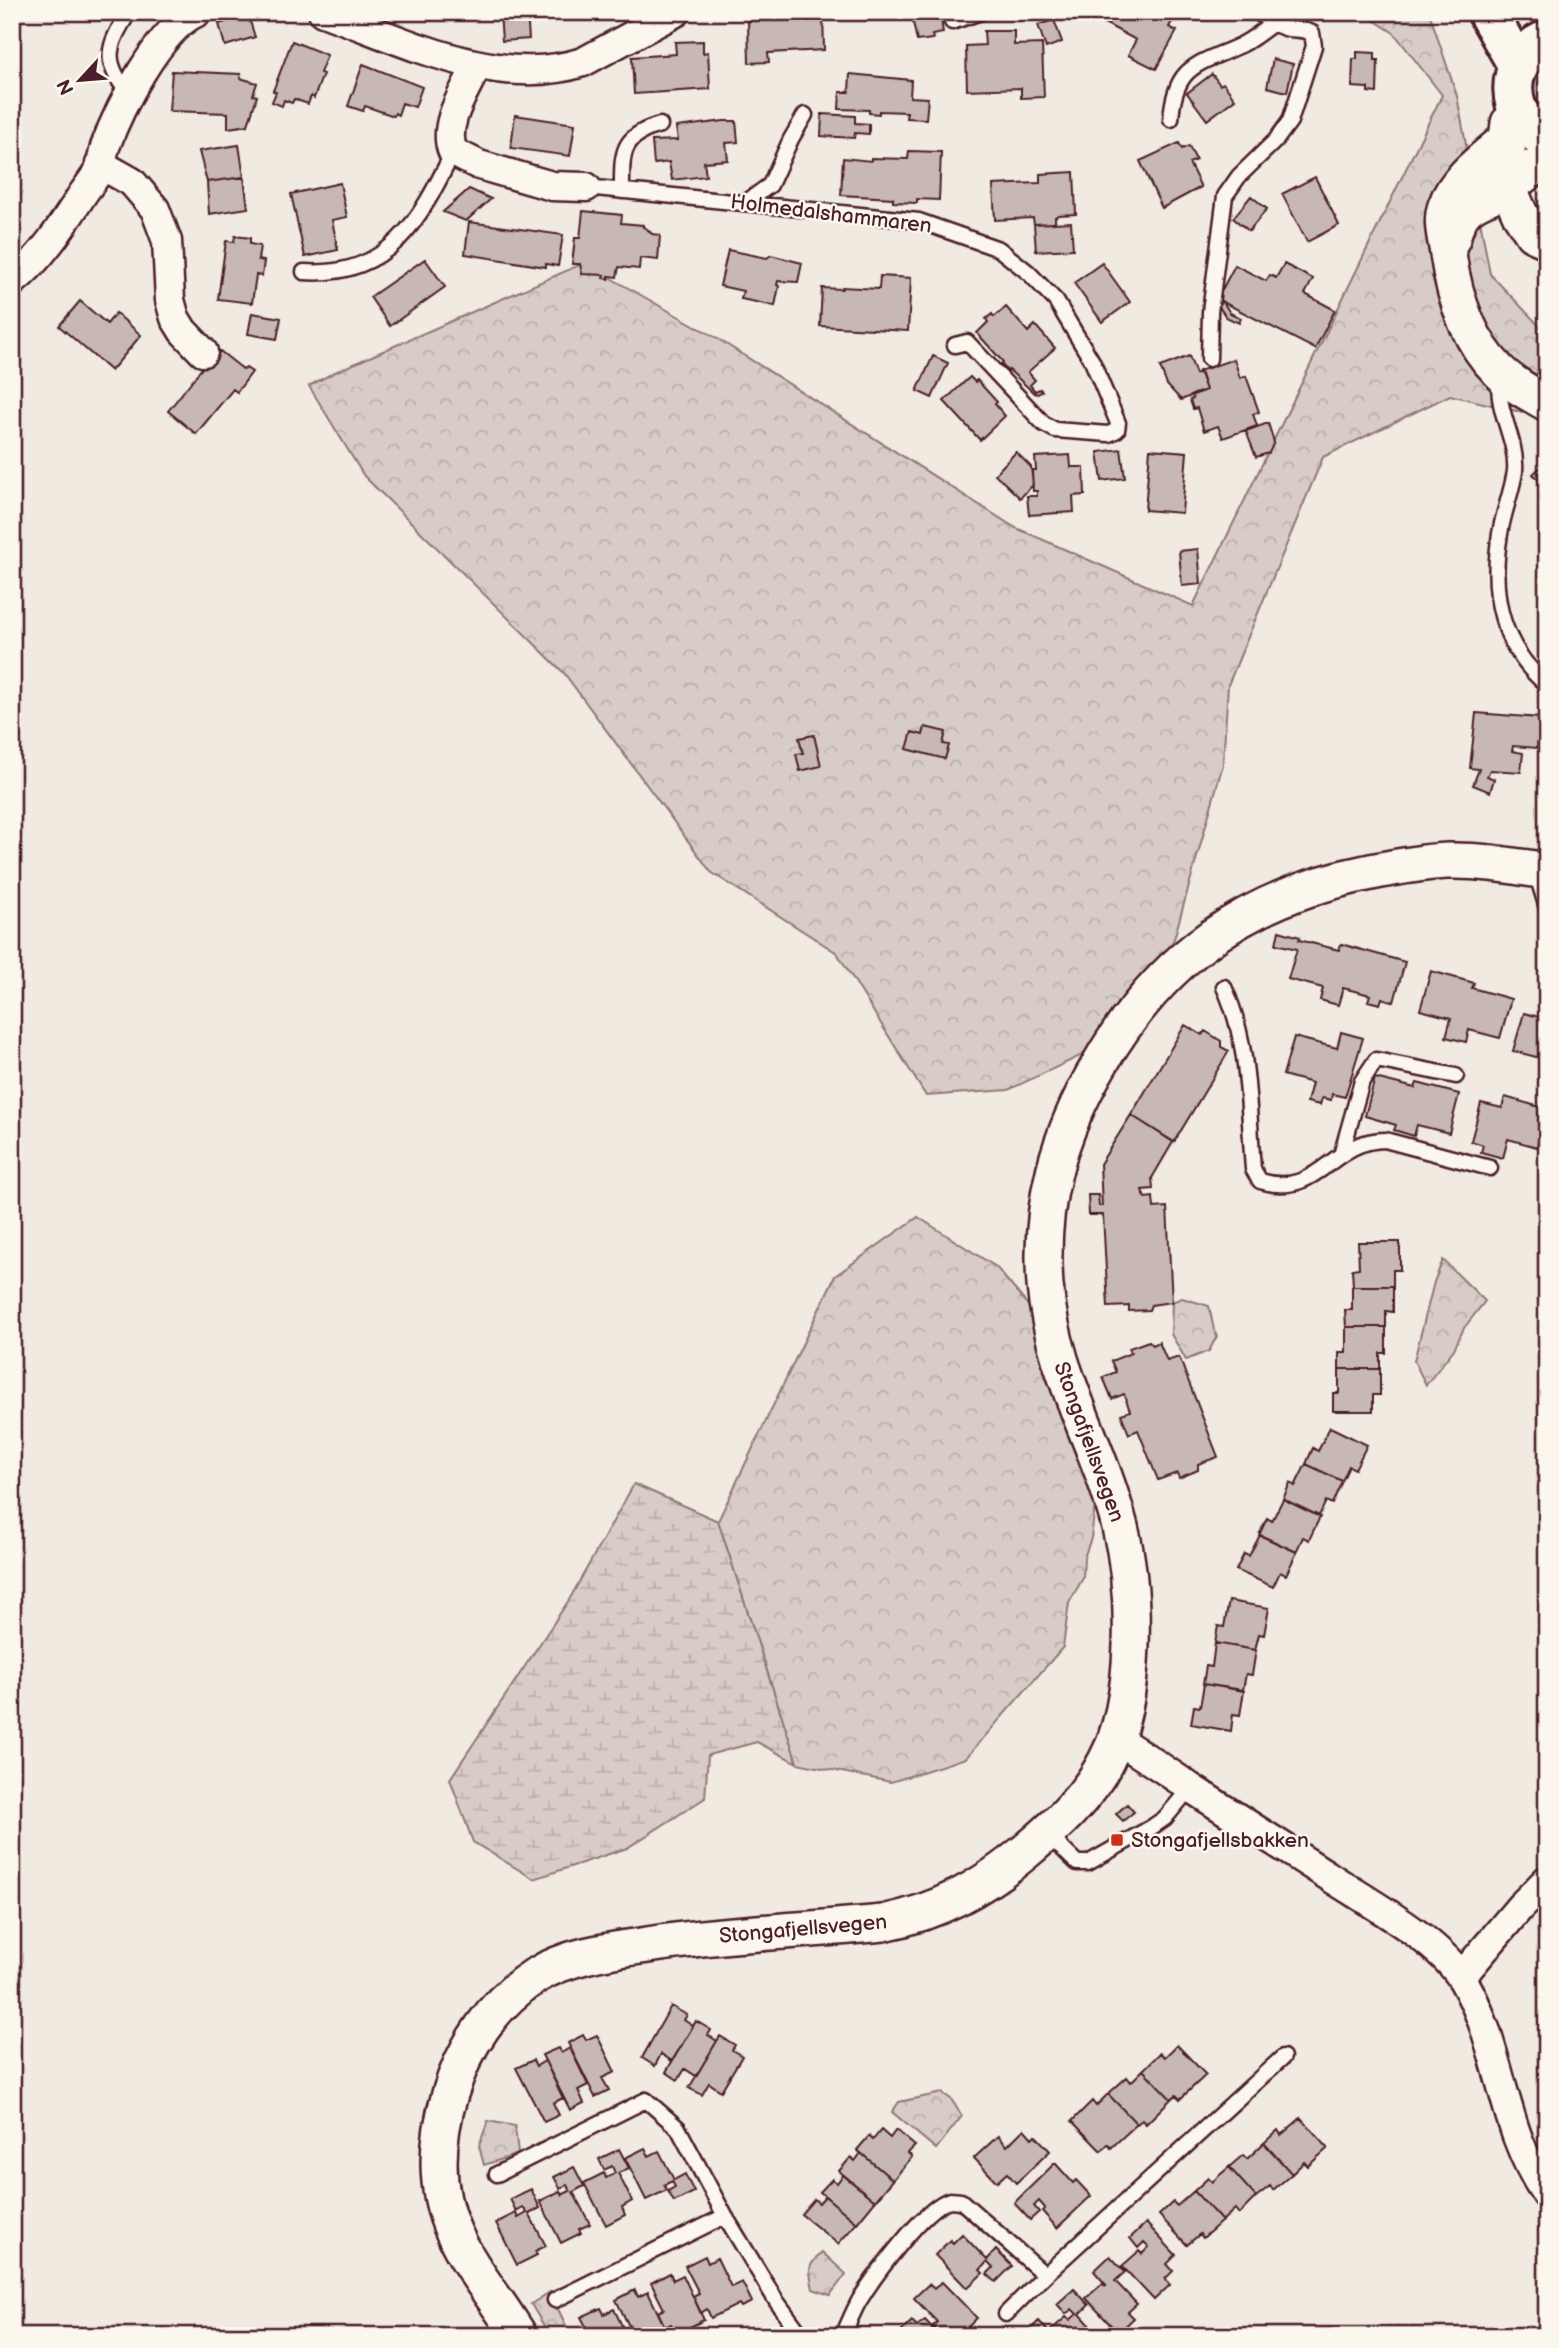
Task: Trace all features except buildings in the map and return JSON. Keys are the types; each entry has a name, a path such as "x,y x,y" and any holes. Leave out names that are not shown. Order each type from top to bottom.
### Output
{"main road":[{"path":"1487,12 1518,66"},
{"path":"1531,12 1547,30"},
{"path":"1543,150 1528,127 1510,122 1513,85 1518,66 1527,53 1547,40"}],"street":[{"path":"12,282 34,262 100,164 129,94 161,44 182,20 197,12"},
{"path":"323,12 477,65 529,71 568,67 604,52 676,12"},
{"path":"453,152 450,130 456,110 477,65"},
{"path":"1510,122 1508,187 1533,234 1547,240"},
{"path":"1510,122 1460,183 1446,205 1443,220 1453,286 1461,310 1482,350 1499,371 1547,404"},
{"path":"1448,256 1455,226 1472,203 1508,187 1543,150"},
{"path":"1543,150 1532,194 1542,225 1547,230"},
{"name":"Holmedalshammaren","path":"453,152 479,165 552,186 586,187"},
{"path":"100,164 132,181 155,209 167,241 170,300 175,318 203,352"},
{"name":"Stongafjellsvegen","path":"519,2336 476,2273 454,2232 442,2197 437,2160 441,2122 466,2051 489,2017 511,1994 535,1976 585,1955 673,1940 883,1923 914,1917 943,1906 976,1889 1047,1834 1074,1807 1107,1760 1115,1739 1127,1687 1131,1603 1127,1563 1107,1484 1059,1360 1045,1286 1044,1249 1050,1183 1060,1144 1075,1107 1111,1044 1146,997 1186,956 1210,936 1256,909 1324,883 1415,864 1480,862 1541,870"},
{"path":"1115,1739 1441,1953 1461,1977 1477,2007 1488,2035 1517,2142 1531,2173 1547,2196"},
{"path":"1461,1977 1547,1880"}],"lane":[{"path":"129,12 116,33 110,54 116,78 129,94"},
{"path":"952,22 981,12"},
{"path":"1209,359 1210,312 1225,196 1239,176 1276,140 1290,121 1314,46 1312,33 1301,28 1288,29 1257,12"},
{"path":"1171,118 1173,95 1180,81 1190,71 1216,55 1254,38 1273,23"},
{"path":"745,202 770,185 805,115"},
{"path":"622,191 622,158 628,143 635,134 660,125"},
{"path":"304,272 341,272 369,262 384,253 412,224 453,152"},
{"name":"Holmedalshammaren","path":"586,187 919,221 999,249 1029,272 1067,317 1092,361 1118,423 1117,430 1108,435 1055,430 1044,424 967,342 955,345"},
{"path":"1499,371 1500,399 1513,446 1515,470 1495,567 1500,613 1507,636 1519,656 1547,685"},
{"path":"1541,870 1547,908"},
{"path":"1224,987 1234,1009 1241,1036 1253,1168 1260,1181 1286,1185 1307,1180 1342,1152 1372,1140 1385,1140 1490,1168"},
{"path":"1342,1152 1362,1081 1376,1060 1456,1076"},
{"path":"1047,1834 1076,1863 1088,1863 1165,1818 1191,1787"},
{"path":"1006,2314 1283,2057"},
{"path":"496,2174 646,2100 678,2128 725,2216 777,2302 802,2336"},
{"path":"843,2336 859,2302 886,2262 928,2214 951,2200 961,2201 1045,2275"},
{"path":"555,2300 725,2216"}],"green space":[{"path":"1361,12 1429,12 1457,96 1490,274 1547,334 1547,426 1533,415 1450,395 1323,457 1228,685 1223,764 1174,939 1114,1040 1008,1090 926,1096 837,953 711,872 564,673 364,476 309,386 584,263 715,337 1014,527 1193,606 1442,95 1394,33"},
{"path":"1547,61 1547,113 1537,100 1533,87 1536,74"},
{"path":"918,1217 996,1267 1060,1344 1096,1497 1091,1538 1084,1558 1083,1578 1069,1603 1063,1647 966,1758 891,1782 797,1763 718,1521 835,1276"},
{"path":"1443,1260 1485,1301 1464,1328 1454,1349 1426,1385 1414,1361 1434,1282"},
{"path":"1182,1298 1209,1306 1217,1336 1209,1351 1186,1360 1171,1334 1172,1302"},
{"path":"634,1484 718,1521 797,1763 757,1742 708,1755 705,1798 627,1848 534,1879 473,1842 450,1779 569,1600"},
{"path":"942,2093 951,2099 962,2116 936,2149 892,2112 899,2102"},
{"path":"488,2121 515,2126 518,2154 484,2165 479,2146"},
{"path":"822,2252 846,2274 830,2295 813,2289 810,2277 811,2265"},
{"path":"550,2292 568,2330 559,2336 550,2336 531,2304"}],"place":[{"name":"Stongafjellsbakken","path":"1117,1840"}]}
